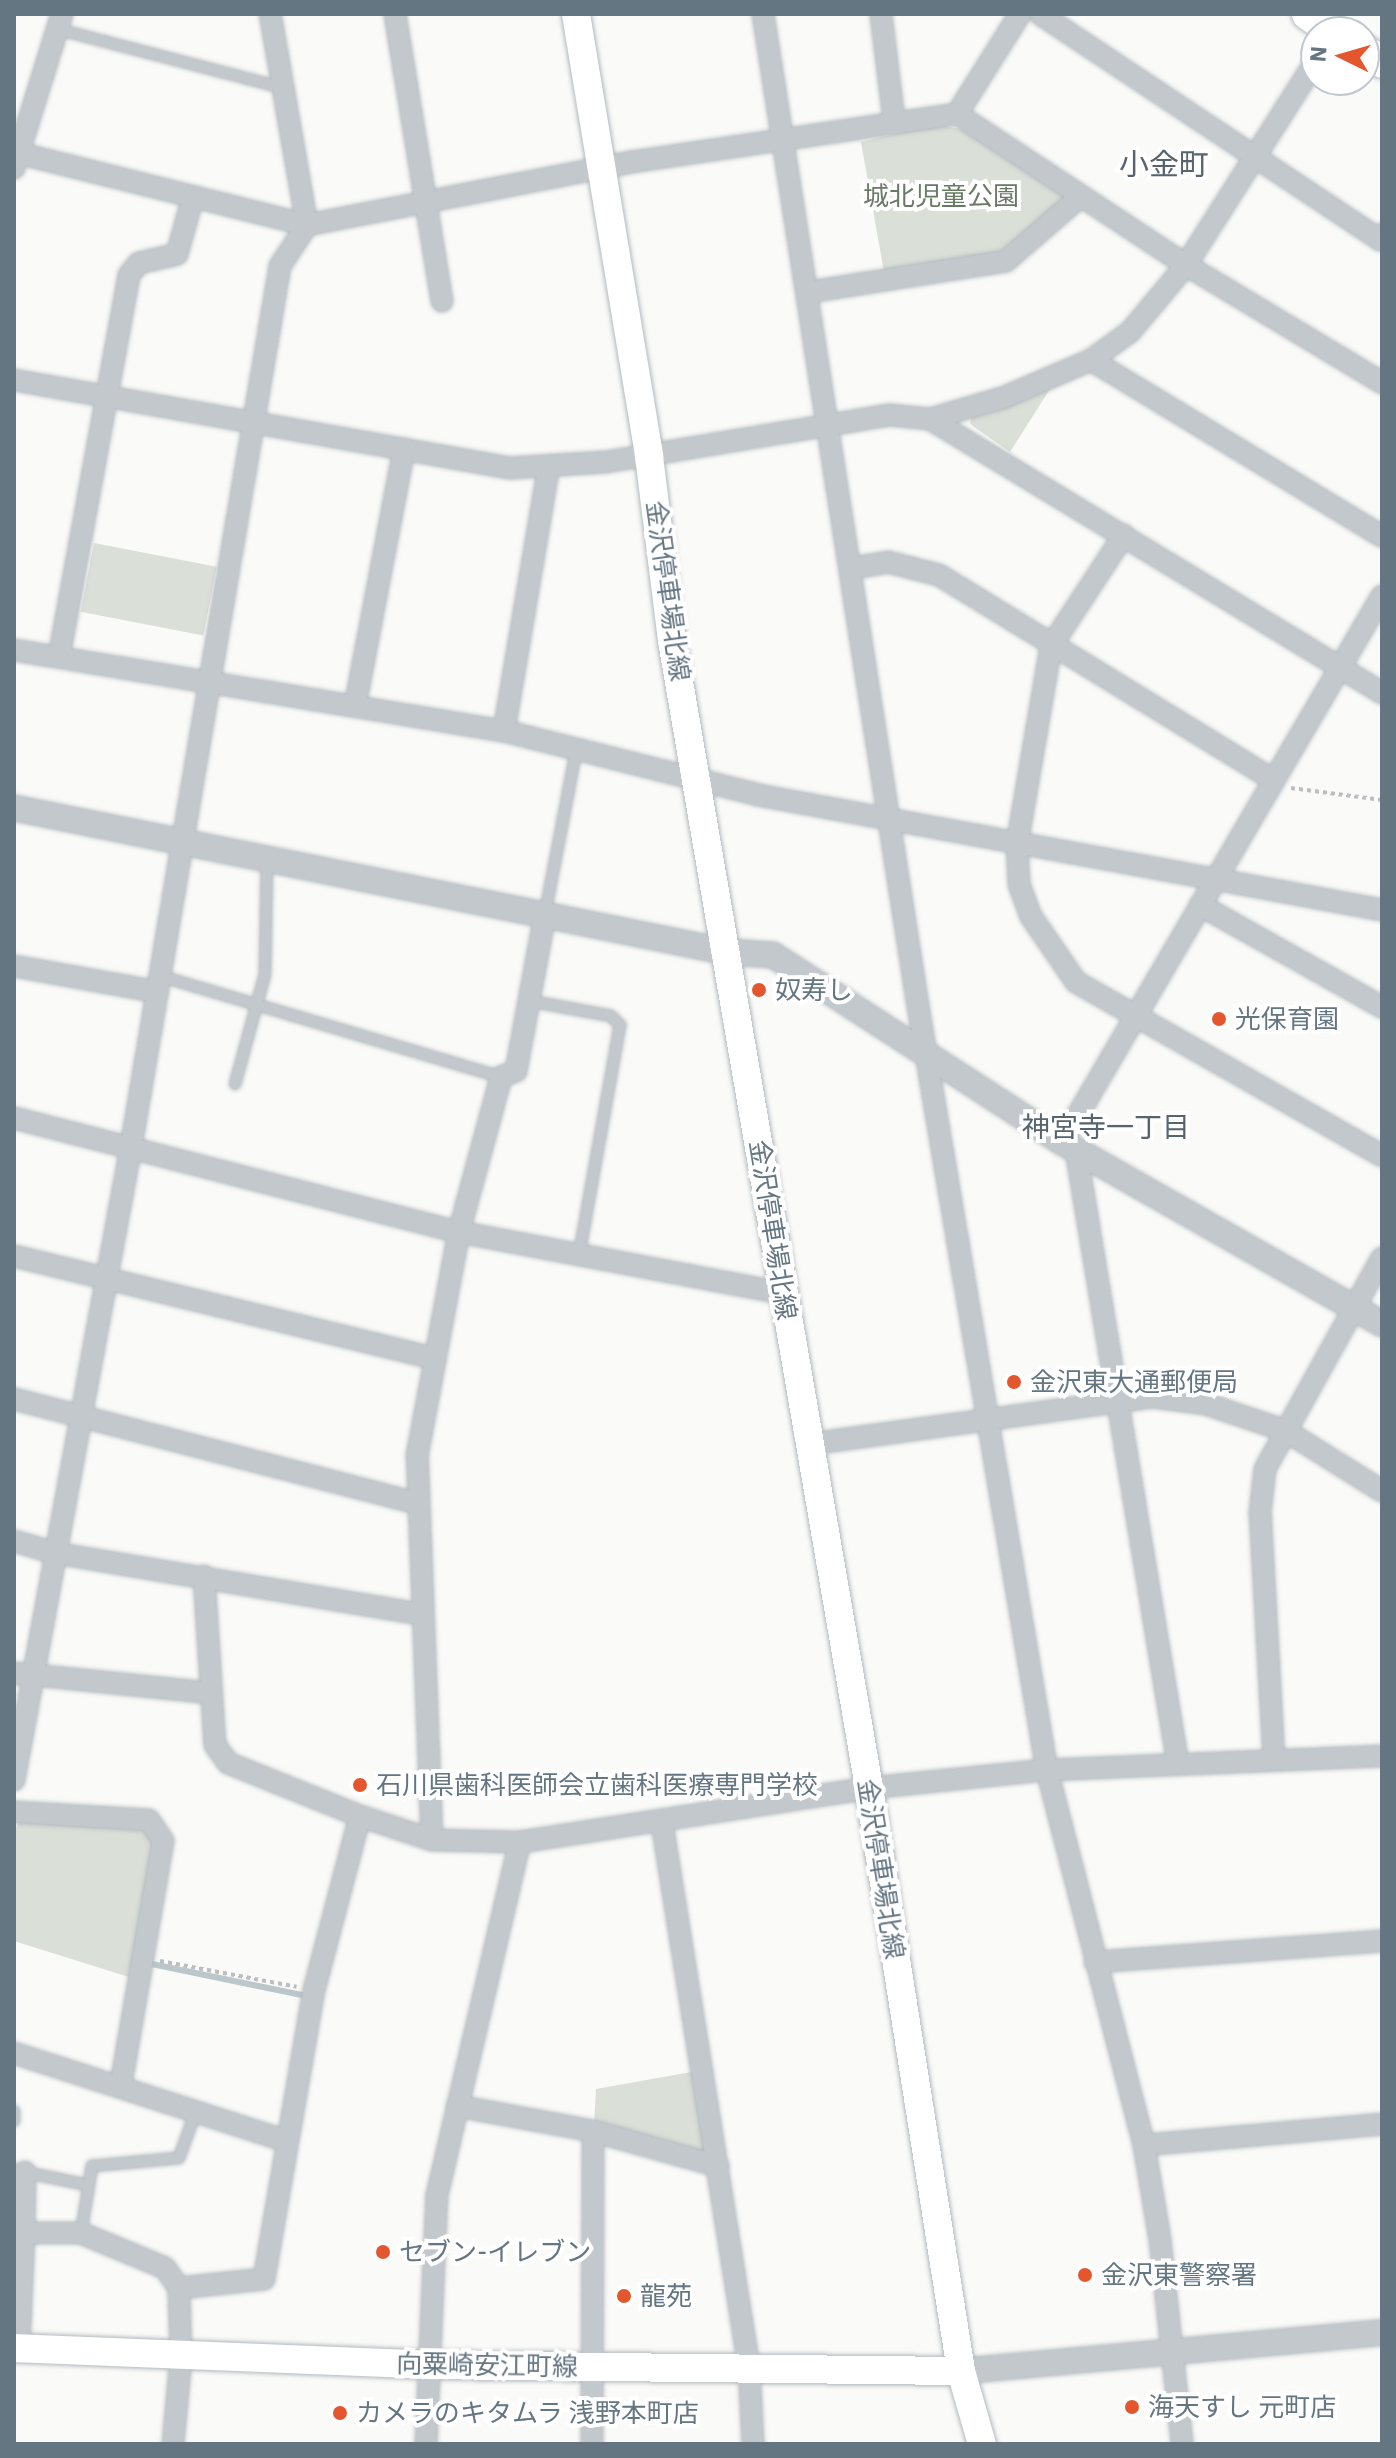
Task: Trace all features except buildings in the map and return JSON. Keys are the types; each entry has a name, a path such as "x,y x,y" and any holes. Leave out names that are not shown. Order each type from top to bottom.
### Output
{"main road":[{"name":"金沢停車場北線","path":"576,14 604,168 649,456 672,641 700,783 783,1293 869,1788 961,2371 982,2444"},
{"name":"向粟崎安江町線","path":"16,2348 429,2365 961,2371"}],"street":[{"path":"14,1780 24,1674 55,1553 131,1147 251,423 280,266 307,225 280,87 270,14"},
{"path":"395,14 442,301"},
{"path":"763,14 986,1418 1047,1770 1144,2145 1182,2444"},
{"path":"881,14 894,120"},
{"path":"957,114 1020,14"},
{"path":"1040,14 1380,240 1382,234"},
{"path":"59,21 15,158 307,225 604,168 894,120 957,114 1186,265 1382,383"},
{"path":"14,380 510,468 649,456 890,415 930,419 1005,397 1091,360 1130,332 1186,265 1300,86"},
{"path":"808,292 1006,261 1081,196"},
{"path":"59,657 129,275 139,263 177,254 193,197"},
{"path":"1091,360 1382,536"},
{"path":"930,419 1382,693"},
{"path":"355,706 404,449"},
{"path":"504,731 549,466"},
{"path":"1124,535 1051,646 1017,845 1019,884 1050,949 1076,982 1382,1156"},
{"path":"852,568 888,562 921,567 1271,782"},
{"path":"1178,1764 1118,1402 1069,1146 1136,1014 1338,665 1382,596"},
{"path":"14,650 504,731 700,783 1017,845 1382,910"},
{"path":"14,808 728,952 773,955 927,1060 1069,1146 1382,1324"},
{"path":"1200,905 1382,1007"},
{"path":"432,1840 415,1503 433,1358 459,1232 501,1077 516,1071 545,914"},
{"path":"14,966 159,984"},
{"path":"14,1118 459,1232 783,1293"},
{"path":"14,1256 433,1358"},
{"path":"1274,1760 1260,1513 1265,1469 1382,1258"},
{"path":"810,1444 1152,1397 1206,1404 1286,1431 1382,1491"},
{"path":"14,1399 415,1503"},
{"path":"14,1541 55,1553 419,1614"},
{"path":"204,1576 215,1745 228,1763 360,1816 432,1840 520,1842 662,1823 869,1788 1047,1770 1382,1756"},
{"path":"24,1674 210,1693"},
{"path":"14,1812 149,1820 163,1841 146,1959 121,2084"},
{"path":"179,2288 264,2279 315,1990 360,1816"},
{"path":"662,1823 749,2367 753,2444"},
{"path":"426,2444 437,2195 520,1842"},
{"path":"1095,1962 1382,1941"},
{"path":"14,2053 121,2084 286,2141"},
{"path":"457,2106 593,2131 718,2166"},
{"path":"1144,2145 1382,2124"},
{"path":"592,2444 593,2131"},
{"path":"16,2348 24,2233 19,2209 20,2171"},
{"path":"24,2233 81,2233 165,2268 179,2288 181,2357 173,2444"},
{"path":"961,2371 1382,2333"}],"lane":[{"path":"59,21 280,87"},
{"path":"545,914 576,751"},
{"path":"235,1084 265,974 268,857"},
{"path":"159,984 258,1001 501,1077"},
{"path":"530,1001 611,1016 620,1025 579,1255"},
{"path":"14,2111 14,2121"},
{"path":"81,2233 92,2166 179,2158 197,2111"},
{"path":"20,2171 88,2185"}],"path":[{"path":"1271,782 1382,800"},
{"path":"146,1959 315,1990"}],"green space":[{"name":"城北児童公園","path":"934,124 961,129 1069,196 1009,248 971,261 884,272 861,142"},
{"path":"1050,389 1010,452 970,424 972,412"},
{"path":"94,543 217,567 203,636 81,612"},
{"path":"23,1817 145,1828 157,1843 132,1978 14,1941 14,1830"},
{"path":"697,2071 711,2158 594,2126 596,2089"}],"waterway":[{"path":"147,1963 307,1996"}],"place":[{"name":"奴寿し","path":"759,990"},
{"name":"光保育園","path":"1219,1019"},
{"name":"金沢東大通郵便局","path":"1014,1382"},
{"name":"石川県歯科医師会立歯科医療専門学校","path":"360,1785"},
{"name":"セブン-イレブン","path":"383,2252"},
{"name":"金沢東警察署","path":"1085,2275"},
{"name":"龍苑","path":"624,2296"},
{"name":"海天すし 元町店","path":"1132,2407"},
{"name":"カメラのキタムラ 浅野本町店","path":"340,2413"}],"district":[{"name":"小金町","path":"1164,164"},
{"name":"神宮寺一丁目","path":"1106,1127"}]}
